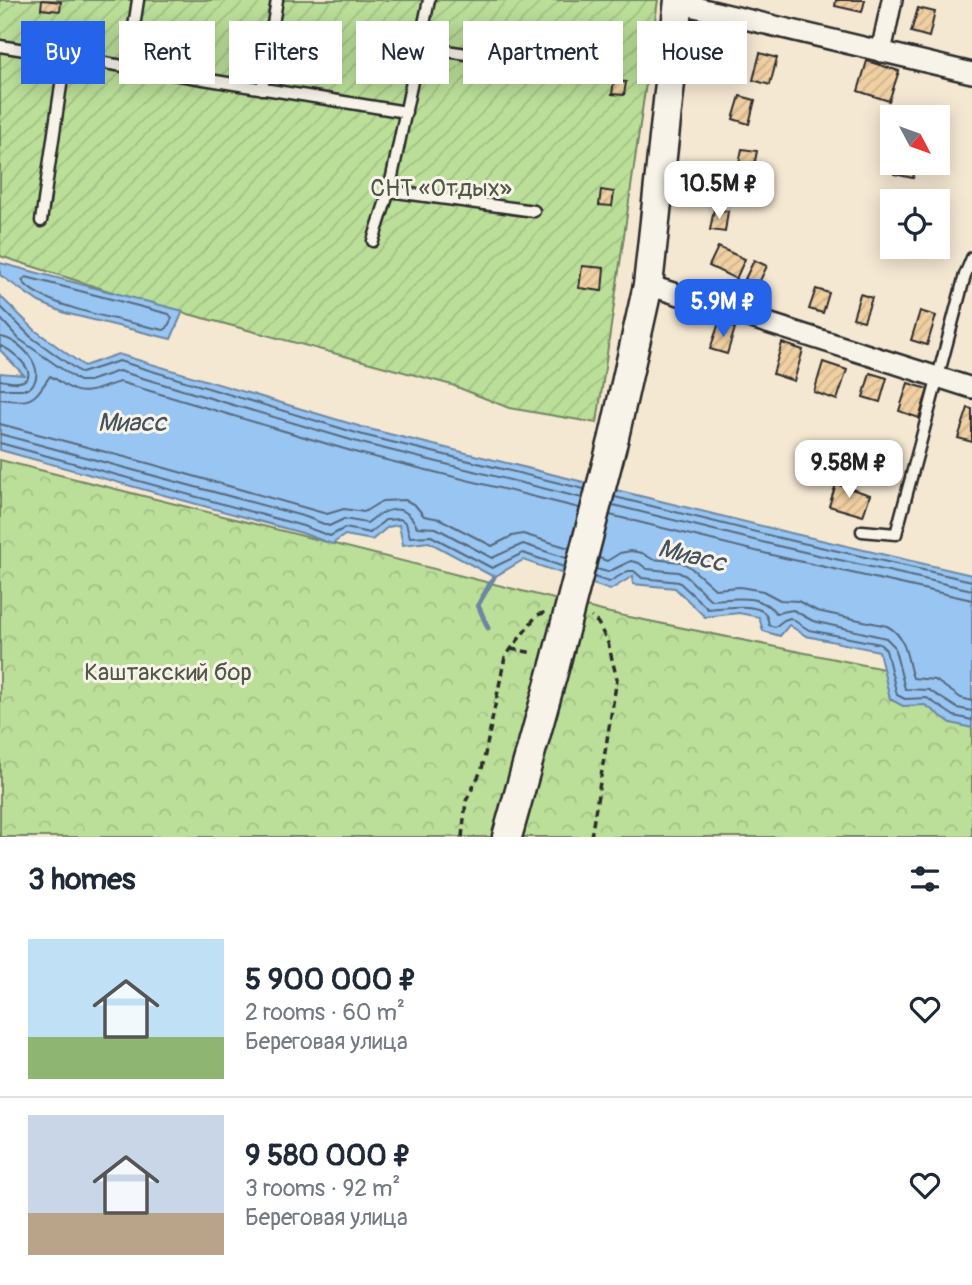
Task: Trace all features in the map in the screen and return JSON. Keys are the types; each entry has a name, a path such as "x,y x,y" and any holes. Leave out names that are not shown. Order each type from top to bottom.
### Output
{"main road":[{"path":"507,837 614,437 648,285 679,2"}],"street":[{"path":"881,52 892,0"},
{"path":"679,2 972,73"},
{"path":"648,285 972,388"}],"lane":[{"path":"135,21 138,0"},
{"path":"262,89 277,0"},
{"path":"425,21 429,0"},
{"path":"0,46 21,50"},
{"path":"215,81 406,112"},
{"path":"41,221 61,84"},
{"path":"373,241 389,191 412,84"},
{"path":"389,191 534,211"},
{"path":"862,531 896,534 965,275 972,258"}],"path":[{"path":"462,837 466,801 482,769 505,657 537,615 558,609"},
{"path":"590,616 598,624 608,643 617,679 591,837"}],"green space":[{"name":"СНТ «Отдых»","path":"0,0 658,0 655,21 637,21 637,84 646,84 597,423 509,408 452,385 140,301 0,256"},
{"name":"Каштакский бор","path":"0,460 610,613 972,687 972,837 0,837"}],"water":[{"path":"0,263 183,311 171,339 65,313 39,302 0,275"},
{"name":"Миасс","path":"0,296 36,331 84,366 118,354 365,428 972,575 972,728 951,723 925,705 903,706 890,699 879,651 806,636 789,625 780,636 763,631 759,617 739,613 705,617 675,588 633,584 633,576 610,590 523,560 494,577 429,542 403,545 399,525 388,527 372,540 345,535 332,544 302,533 0,450 0,373 24,375 0,350"}],"building":[{"path":"42,0 61,2 60,11 41,9"},
{"path":"836,0 865,0 862,12 835,6"},
{"path":"918,8 935,12 929,37 911,32"},
{"path":"760,53 777,58 770,85 753,80"},
{"path":"867,61 899,71 889,101 858,91"},
{"path":"626,82 624,95 612,94 614,84"},
{"path":"740,96 755,100 749,124 733,119"},
{"path":"742,149 757,151 753,171 738,168"},
{"path":"601,190 614,192 612,206 599,205"},
{"path":"714,209 728,211 725,232 710,230"},
{"path":"718,247 745,259 736,279 709,266"},
{"path":"754,260 767,266 758,285 745,279"},
{"path":"582,266 604,268 602,291 579,288"},
{"path":"816,289 829,293 823,313 809,309"},
{"path":"860,294 872,298 864,321 853,318"},
{"path":"920,311 936,316 927,345 911,340"},
{"path":"719,323 735,328 727,354 710,349"},
{"path":"782,343 803,350 794,381 773,374"},
{"path":"823,362 847,370 837,400 814,392"},
{"path":"870,373 887,378 880,402 863,397"},
{"path":"908,383 928,389 919,418 899,411"},
{"path":"968,408 972,409 972,442 958,438"},
{"path":"836,484 870,495 863,516 829,506"}],"waterway":[{"path":"488,628 478,605 494,577"}]}
